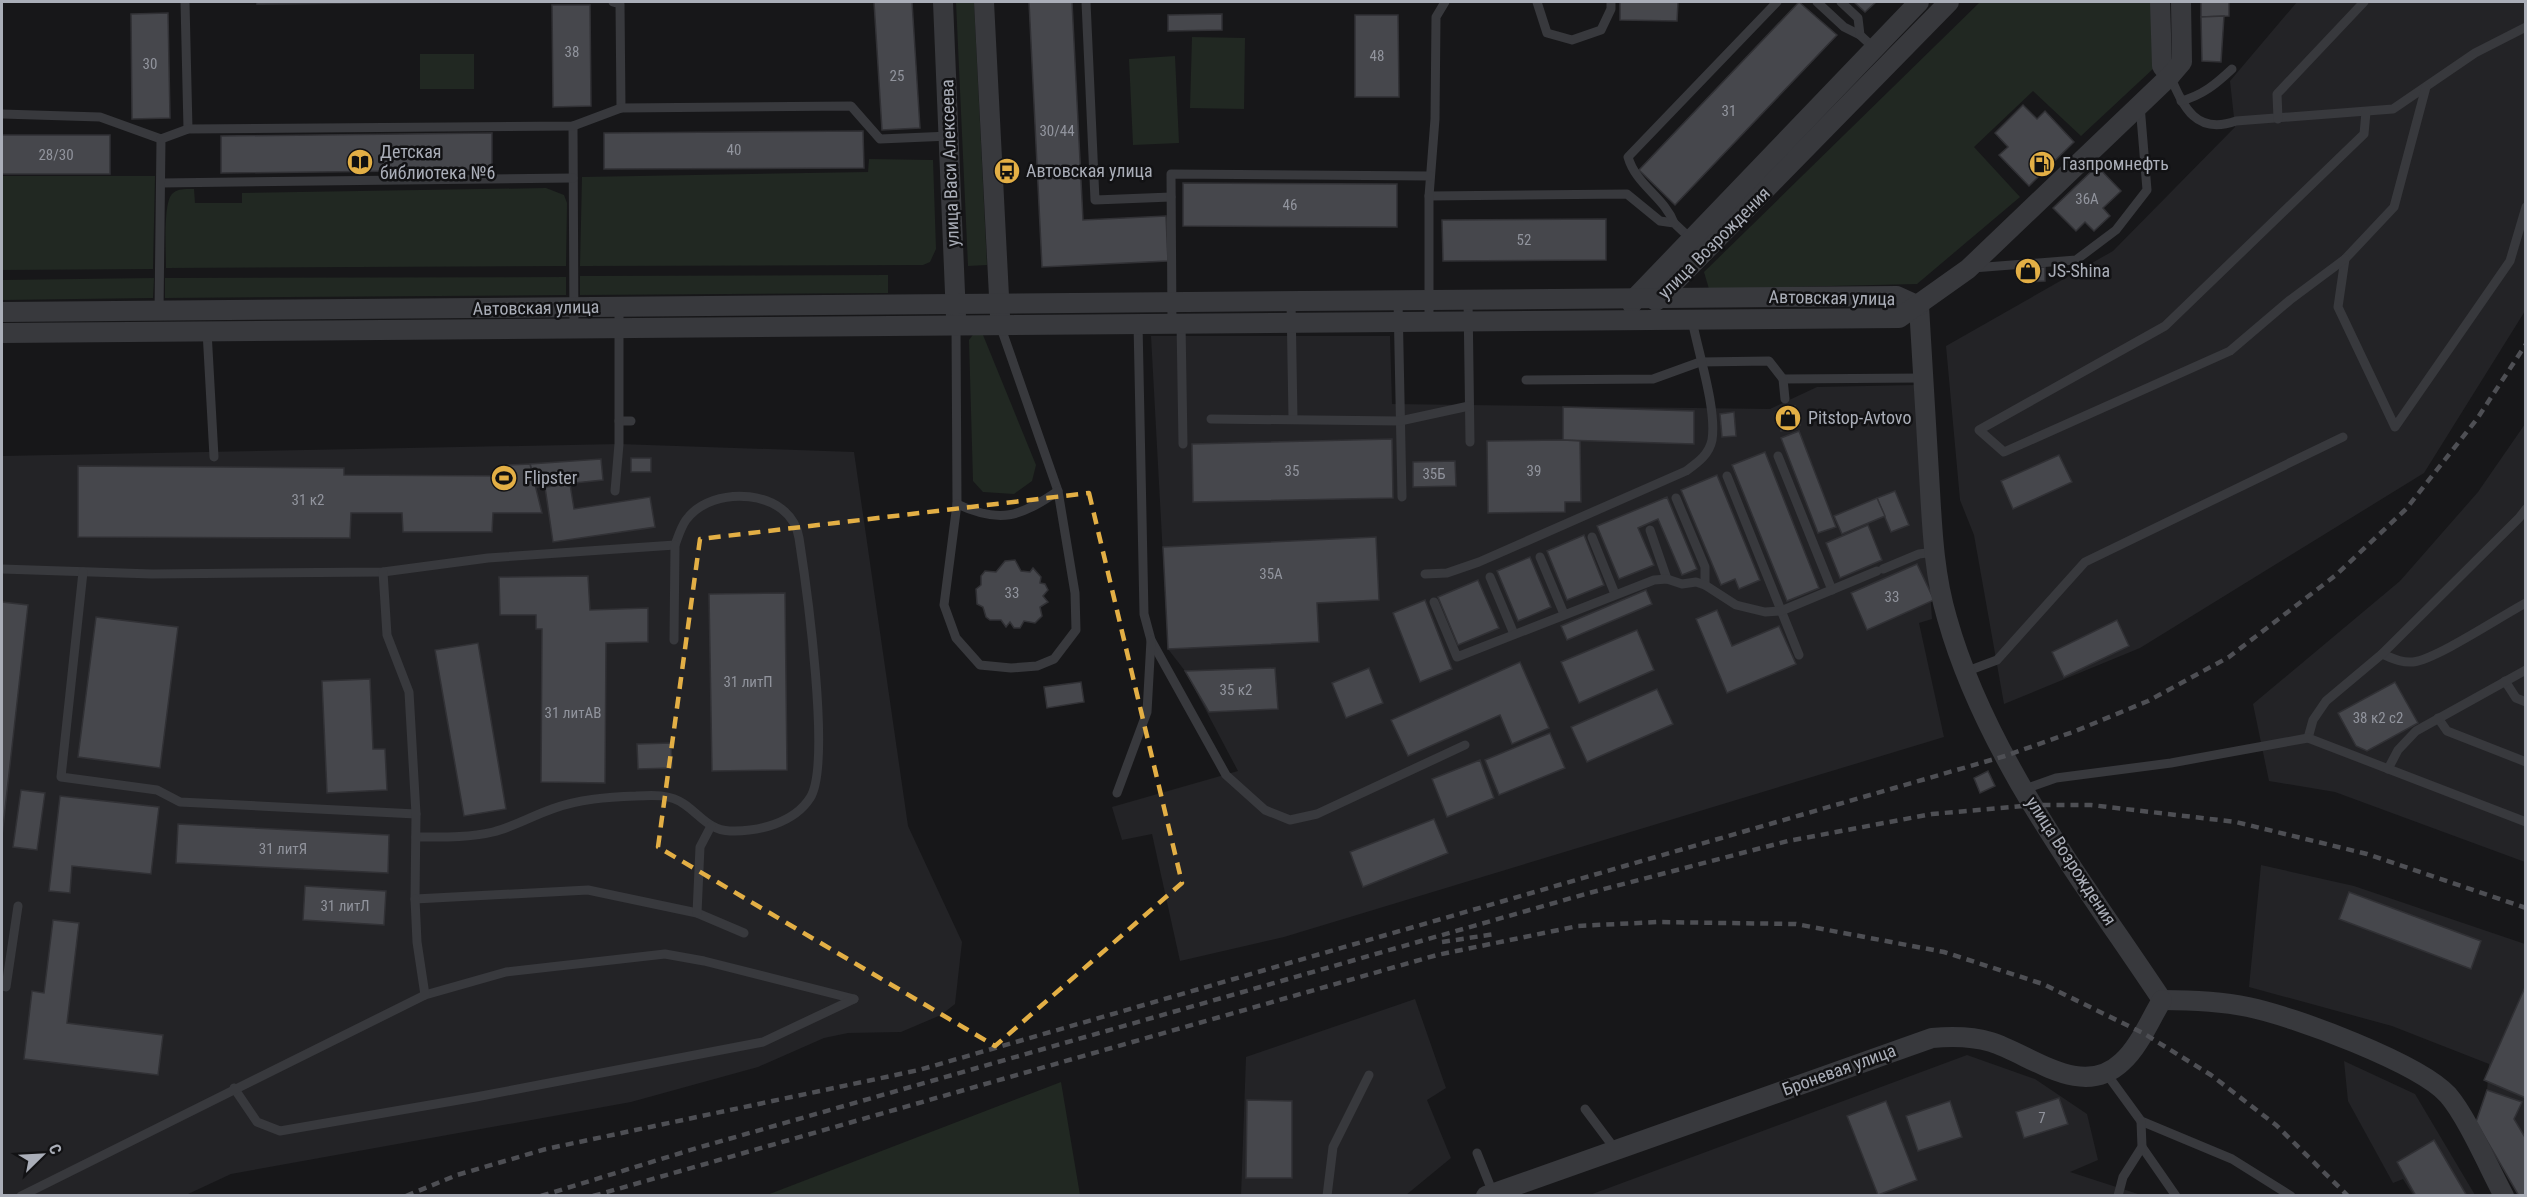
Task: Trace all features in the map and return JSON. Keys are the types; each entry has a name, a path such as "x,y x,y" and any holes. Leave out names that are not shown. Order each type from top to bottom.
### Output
{"street":[{"name":"улица Васи Алексеева","path":"943,2 956,326"},
{"path":"984,2 1000,325"},
{"name":"улица Возрождения","path":"1626,320 1635,298 1691,239 1867,41 1919,2"},
{"name":"улица Возрождения","path":"1626,320 1662,298 1949,2"},
{"path":"2160,2 2162,66 2170,76"},
{"path":"1919,306 1968,269 2170,76 2182,62 2181,2"},
{"name":"Автовская улица","path":"2,312 1897,296 1919,306"},
{"name":"Автовская улица","path":"2,333 1899,318 1919,306"},
{"name":"улица Возрождения","path":"1919,306 1934,552 1946,617 1965,672 1983,714 2025,789 2162,1000"},
{"path":"2106,1073 2123,1062 2162,1000 2196,1000 2250,1008 2345,1040 2419,1073 2449,1096 2504,1196"},
{"name":"Броневая улица","path":"1489,1194 1932,1038 1951,1036 1982,1040 2065,1074 2084,1079 2106,1073"}],"lane":[{"path":"185,2 188,129"},
{"path":"613,2 620,4 621,108"},
{"path":"1086,2 1095,200 1171,197"},
{"path":"1429,322 1429,196 1435,119 1436,17 1445,2"},
{"path":"1537,2 1547,33 1572,40 1601,30 1611,9 1611,2"},
{"path":"1691,239 1674,223 1670,211 1633,173 1628,157 1777,2"},
{"path":"1817,2 1844,27 1867,41 1890,63"},
{"path":"1841,2 1858,18 1867,41"},
{"path":"2278,119 2277,94 2364,2"},
{"path":"2170,76 2181,101 2194,118 2207,125 2222,126 2236,121 2393,109 2475,53 2526,27"},
{"path":"1601,30 1609,38"},
{"path":"2181,101 2195,98 2213,87 2232,69"},
{"path":"2366,112 2364,135 2165,326 1979,430 2004,452 2230,351 2290,300 2345,259 2394,207 2426,87"},
{"path":"1968,269 2076,260 2116,230 2147,190 2140,104"},
{"path":"2,114 100,117 161,139 188,129 573,126 621,108 851,106 880,139 950,136"},
{"path":"573,126 574,329"},
{"path":"159,331 161,139"},
{"path":"1183,444 1171,174 1431,176"},
{"path":"161,183 573,178"},
{"path":"1429,196 1627,194 1660,220 1674,223"},
{"path":"2345,259 2338,306 2395,427 2510,261 2526,207"},
{"path":"1468,299 1470,442"},
{"path":"1398,300 1402,497"},
{"path":"1291,301 1293,419"},
{"path":"1138,302 1144,614 1151,640 1226,775 1265,810 1290,820 1317,814 1465,745"},
{"path":"615,491 619,421 619,307"},
{"path":"1425,574 1448,573 1479,562 1686,471 1703,458 1712,441 1712,414 1692,320"},
{"path":"956,326 957,504 944,606 956,638 980,665 1011,668 1036,666 1054,659 1076,630 1075,593 1058,491 1000,325"},
{"path":"207,331 214,457"},
{"path":"1526,380 1653,379 1700,362 1769,361 1783,379 1785,399"},
{"path":"1783,379 1923,378"},
{"path":"1211,419 1400,421 1470,406"},
{"path":"619,421 631,421"},
{"path":"1965,672 1997,660 2085,562 2343,437"},
{"path":"1778,456 1832,590"},
{"path":"1727,476 1799,655"},
{"path":"957,504 981,515 1005,518 1033,507 1058,491"},
{"path":"416,837 454,837 493,832 579,801 638,795 664,795 683,803 711,826 728,831 762,827 793,817 811,797 819,771 811,620 797,528 782,507 761,498 743,497 708,504 686,519 675,545 674,640"},
{"path":"1676,498 1705,567 1705,585"},
{"path":"2307,738 2313,720 2326,701 2382,654 2522,519 2526,509"},
{"path":"1650,531 1667,579"},
{"path":"1592,537 1615,594"},
{"path":"2,569 83,572 383,572 488,558 675,545"},
{"path":"1434,602 1457,657 1654,580 1667,579 1682,584 1705,585 1736,606 1765,612 1781,611 1919,554 1934,552"},
{"path":"1540,557 1564,614"},
{"path":"83,572 61,777 157,790 180,802 416,814"},
{"path":"383,572 387,635 409,692 416,814 417,942 425,995"},
{"path":"1490,577 1514,634"},
{"path":"2382,654 2400,662 2415,662 2433,655 2526,603"},
{"path":"1117,793 1147,712 1151,640"},
{"path":"2388,769 2398,750 2416,731 2526,670"},
{"path":"2505,681 2516,698 2526,702"},
{"path":"2438,718 2447,731 2526,762"},
{"path":"2025,789 2056,778 2171,763 2307,738 2526,822"},
{"path":"698,914 700,847 711,826"},
{"path":"415,899 588,890 698,914 744,933"},
{"path":"2,986 6,987 18,906"},
{"path":"21,1196 234,1088 425,995 506,972 665,954 704,961 854,999 763,1042 476,1097 280,1131 257,1122 234,1088"},
{"path":"2106,1073 2141,1121 2232,1159 2291,1196"},
{"path":"1327,1196 1333,1147 1369,1075"},
{"path":"1585,1109 1615,1149"},
{"path":"2141,1121 2142,1148 2176,1196"},
{"path":"2118,1196 2122,1177 2142,1148"},
{"path":"1477,1153 1489,1194"}],"highlighted area":[{"path":"1089,493 1182,883 995,1046 658,847 700,539"}],"shaded area":[{"path":"956,2 974,2 987,265 968,266"},
{"path":"1980,2 2152,2 2154,68 2081,136 2033,91 1974,147 2020,197 1917,284 1709,289 1704,272"},
{"path":"2297,2 2525,2 2525,311 2424,473 2140,648 2004,704 1974,535 1960,500 1946,346 2113,251 2235,127 2230,81"},
{"path":"1192,37 1245,38 1244,109 1190,108"},
{"path":"420,54 474,54 474,89 420,89"},
{"path":"1175,56 1179,143 1133,145 1129,59"},
{"path":"869,159 933,160 936,249 930,262 923,265 580,266 582,177 868,172"},
{"path":"2,176 155,176 153,269 2,270"},
{"path":"546,188 564,195 567,203 566,266 166,268 167,207 172,194 179,190 194,189 195,203 242,203 242,193"},
{"path":"888,275 888,293 580,295 580,276"},
{"path":"566,277 566,295 165,298 165,278"},
{"path":"154,278 153,298 2,300 2,280"},
{"path":"975,332 983,335 1036,465 1032,481 1014,494 983,492 973,481 969,340"},
{"path":"1151,336 1390,336 1392,404 1770,409 1817,387 1916,385 1932,619 1919,623 1944,737 1284,937 1180,961 1152,834 1122,840 1112,807 1238,771 1185,671 1168,649"},
{"path":"2525,424 2525,862 2335,792 2269,781 2253,704 2400,581 2478,492"},
{"path":"619,444 854,452 908,826 962,942 955,1004 941,1015 901,1032 848,1033 824,1038 758,1067 631,1102 231,1174 186,1195 2,1195 2,456"},
{"path":"2261,865 2354,886 2525,944 2525,1195 2476,1122 2487,1090 2489,1064 2392,1026 2249,987"},
{"path":"1415,999 1446,1088 1427,1100 1451,1158 1406,1195 1241,1196 1246,1057"},
{"path":"1967,1055 2035,1079 2087,1114 2098,1160 2070,1172 2141,1195 1587,1196"},
{"path":"2344,1061 2415,1094 2475,1195 2413,1195 2403,1179 2393,1183 2348,1101"},
{"path":"1061,1082 1080,1195 767,1195"}],"building":[{"path":"257,2 472,2 257,4"},
{"path":"874,2 912,2 920,128 882,130"},
{"path":"1029,2 1072,2 1083,220 1166,216 1168,261 1042,267"},
{"path":"1620,2 1678,2 1677,21 1620,20"},
{"path":"1799,2 1837,35 1675,205 1639,170"},
{"path":"1854,2 1876,2 1865,12"},
{"path":"2201,2 2229,2 2229,16 2201,17"},
{"path":"552,5 590,5 591,106 553,107"},
{"path":"168,13 170,118 132,119 131,14"},
{"path":"1222,14 1222,30 1168,31 1168,15"},
{"path":"1355,15 1398,15 1399,97 1355,97"},
{"path":"2224,16 2221,62 2202,61 2201,17"},
{"path":"2023,105 2037,119 2045,111 2074,142 2029,186 1999,155 2008,147 1995,133"},
{"path":"863,131 864,168 604,169 604,133"},
{"path":"492,133 492,170 221,173 221,136"},
{"path":"2,135 110,135 110,174 2,174"},
{"path":"2097,166 2121,191 2103,208 2110,216 2094,231 2085,222 2076,231 2053,208"},
{"path":"1183,183 1397,184 1397,227 1183,226"},
{"path":"1606,219 1606,260 1443,261 1442,220"},
{"path":"2045,267 2045,281 2026,282 2021,268"},
{"name":"Pitstop-Avtovo","path":"1795,406 1800,425 1781,431 1776,412"},
{"path":"1563,407 1694,411 1694,444 1563,440"},
{"path":"1734,412 1736,436 1722,437 1720,414"},
{"path":"1799,431 1836,527 1818,533 1781,438"},
{"path":"1392,439 1393,498 1193,502 1192,444"},
{"path":"1487,441 1580,441 1581,502 1565,502 1565,512 1488,513"},
{"path":"1765,452 1819,588 1787,601 1732,465"},
{"path":"2059,455 2072,482 2013,509 2001,481"},
{"path":"631,458 651,458 651,472 631,472"},
{"path":"601,459 603,480 536,487 530,464"},
{"path":"1455,461 1456,486 1413,487 1413,462"},
{"path":"530,464 542,513 493,513 492,532 403,532 402,513 351,513 350,538 78,537 78,466 344,468 344,475 509,476 508,465"},
{"path":"1717,475 1760,580 1739,589 1735,579 1721,585 1681,490"},
{"path":"570,484 574,509 650,497 655,527 553,542 545,487"},
{"path":"1895,491 1909,525 1891,532 1877,498"},
{"path":"1667,497 1697,569 1682,575 1658,519 1638,528 1654,565 1619,579 1597,526"},
{"path":"1877,498 1885,516 1842,534 1834,516"},
{"path":"1868,525 1882,560 1840,578 1826,543"},
{"path":"1584,535 1604,585 1567,600 1547,551"},
{"path":"1376,537 1379,600 1317,603 1319,642 1168,649 1163,547"},
{"path":"1530,557 1551,607 1518,621 1497,571"},
{"path":"1015,560 1021,571 1030,572 1033,568 1041,577 1040,583 1045,584 1048,590 1043,596 1048,602 1040,607 1042,616 1035,623 1024,621 1020,628 1014,628 1010,622 1006,627 1001,620 990,620 986,617 983,607 977,604 976,589 981,585 981,576 985,571 996,572 1005,561"},
{"path":"1917,564 1934,600 1867,630 1851,593"},
{"path":"588,576 590,610 648,608 648,642 606,643 605,783 541,782 542,629 536,629 536,615 500,615 499,577"},
{"path":"1478,580 1499,628 1458,645 1438,597"},
{"path":"1646,590 1652,604 1567,640 1561,626"},
{"path":"785,593 787,770 712,771 709,594"},
{"path":"1425,600 1452,669 1420,682 1393,613"},
{"path":"2,602 28,605 2,836"},
{"path":"1717,610 1732,646 1779,626 1796,664 1727,693 1696,619"},
{"path":"96,617 178,627 160,768 78,757"},
{"path":"2117,620 2129,646 2064,677 2052,652"},
{"path":"1637,630 1654,670 1579,703 1561,662"},
{"path":"478,643 506,809 464,816 435,650"},
{"path":"1520,662 1549,728 1512,744 1500,715 1408,756 1391,720"},
{"path":"1275,668 1278,709 1209,712 1185,671"},
{"path":"1369,668 1383,703 1346,718 1332,683"},
{"path":"370,679 373,749 385,749 387,790 327,793 322,681"},
{"path":"1081,682 1084,702 1047,708 1044,687"},
{"path":"2395,682 2418,723 2367,751 2356,746 2338,713"},
{"path":"1657,689 1673,724 1587,762 1571,727"},
{"path":"1550,733 1565,768 1499,795 1485,760"},
{"path":"671,743 672,768 638,769 637,744"},
{"path":"1480,760 1494,798 1447,817 1432,779"},
{"path":"1988,771 1995,786 1980,793 1974,778"},
{"path":"21,790 45,793 37,850 13,847"},
{"path":"60,796 159,807 151,874 72,866 70,893 49,891"},
{"path":"1434,819 1448,853 1363,887 1350,852"},
{"path":"178,824 389,835 388,873 176,863"},
{"path":"305,886 386,891 384,925 303,920"},
{"path":"2349,892 2481,941 2471,969 2339,919"},
{"path":"53,920 79,923 67,1023 163,1035 158,1075 24,1059 32,991 44,993"},
{"path":"2526,985 2526,1098 2484,1080"},
{"path":"2487,1090 2522,1102 2514,1119 2526,1139 2526,1196 2519,1196 2476,1122"},
{"path":"2059,1098 2068,1124 2024,1138 2016,1112"},
{"path":"1247,1100 1292,1101 1292,1178 1246,1178"},
{"path":"1886,1101 1917,1180 1878,1195 1847,1116"},
{"path":"1950,1101 1962,1137 1918,1151 1906,1116"},
{"path":"2434,1140 2467,1196 2416,1196 2397,1162"}],"railway":[{"path":"406,1196 457,1175 546,1149 919,1070 2005,756 2073,732 2148,701 2229,657 2336,575 2406,509 2477,419 2526,344"},
{"path":"541,1196 697,1148 1589,893 1788,841 1932,814 2035,805 2091,805 2236,822 2367,854 2526,908"},
{"path":"593,1196 1437,955 1578,926 1657,922 1796,924 1944,952 2043,984 2143,1033 2211,1075 2276,1125 2348,1196"},
{"path":"1442,942 1495,934"}],"place":[{"name":"Детская библиотека №6","path":"360,162"},
{"name":"Газпромнефть","path":"2042,164"},
{"name":"Автовская улица","path":"1007,171"},
{"name":"JS-Shina","path":"2028,271"},
{"name":"Pitstop-Avtovo","path":"1788,418"},
{"name":"Flipster","path":"504,478"}]}
